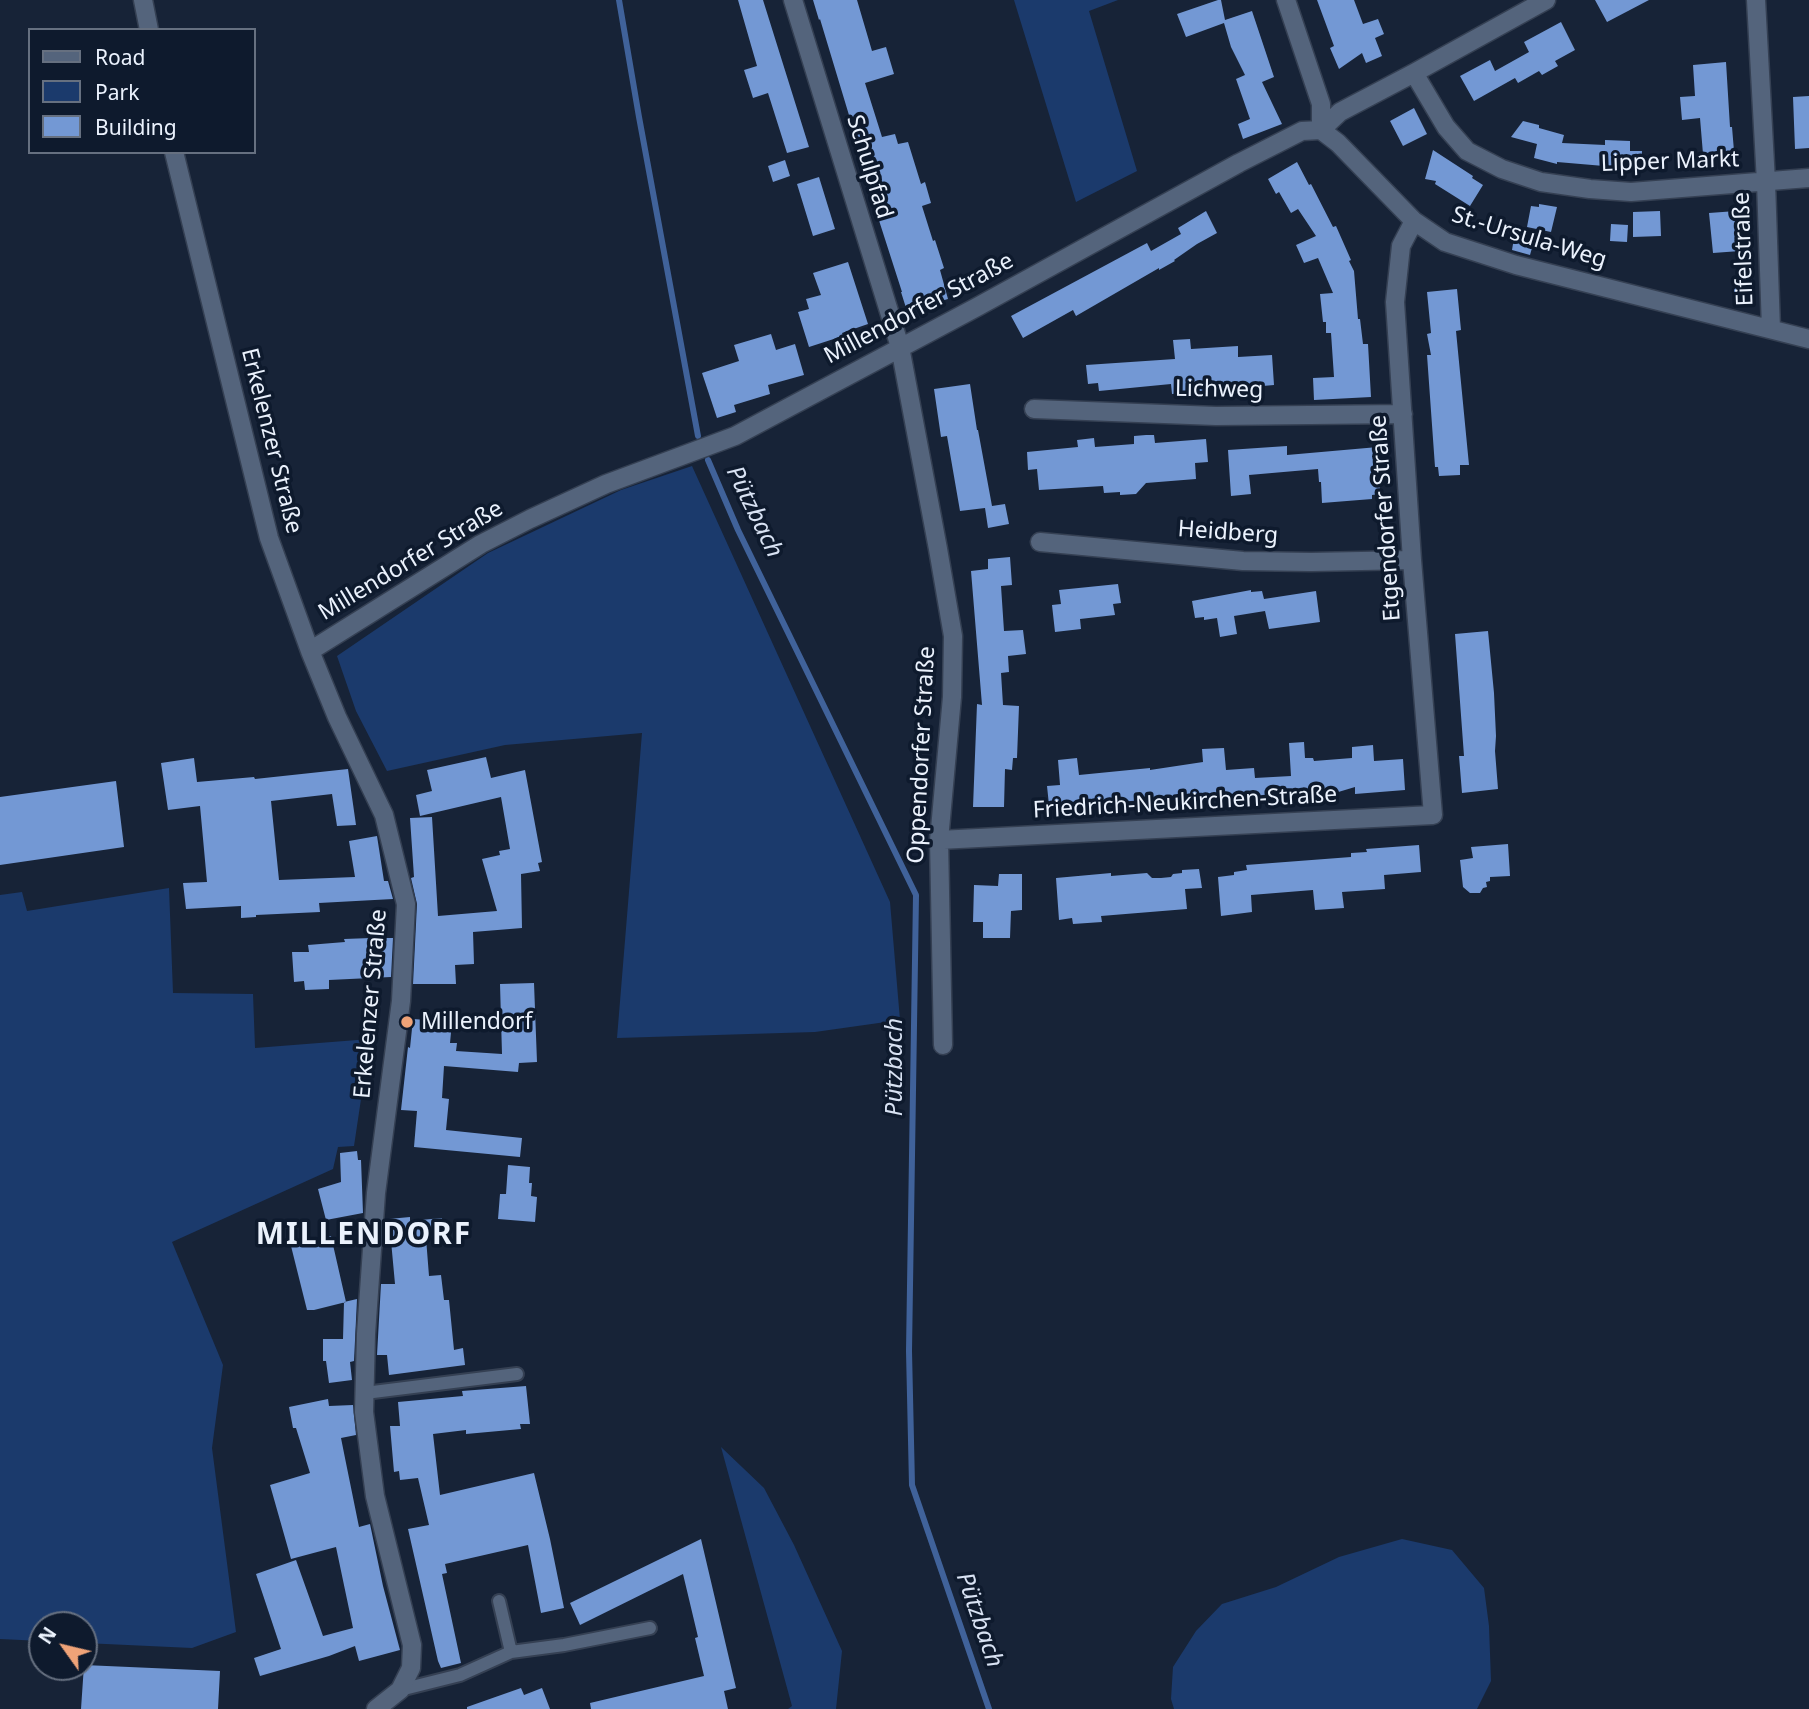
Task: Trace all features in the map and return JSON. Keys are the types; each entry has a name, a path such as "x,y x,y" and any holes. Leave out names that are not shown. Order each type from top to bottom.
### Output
{"street":[{"path":"144,0 149,28"},
{"name":"Schulpfad","path":"793,0 900,347"},
{"path":"1286,0 1321,104 1321,130"},
{"name":"Millendorfer Straße","path":"310,651 481,544 606,484 735,436 1249,158 1302,131 1321,130 1340,111 1546,0"},
{"name":"Eifelstraße","path":"1756,0 1771,329"},
{"name":"Lipper Markt","path":"1414,73 1446,127 1467,151 1502,169 1541,182 1631,192 1809,178"},
{"name":"St.-Ursula-Weg","path":"1321,130 1338,143 1414,221 1445,242 1516,265 1809,339"},
{"name":"Erkelenzer Straße","path":"174,154 269,538 337,717 384,814 405,904 401,1001 376,1193 366,1334 364,1412 375,1496 412,1645 411,1668 400,1690"},
{"name":"Etgendorfer Straße","path":"1414,221 1401,246 1395,302 1412,560 1433,815"},
{"name":"Oppendorfer Straße","path":"900,347 953,636 952,697 939,840 943,1045"},
{"name":"Lichweg","path":"1034,409 1216,416 1403,414"},
{"name":"Heidberg","path":"1040,542 1243,561 1412,560"},
{"name":"Friedrich-Neukirchen-Straße","path":"939,840 1433,815"},
{"path":"376,1709 400,1690 407,1709"}],"lane":[{"path":"365,1393 517,1374"},
{"path":"499,1601 511,1652"},
{"path":"400,1690 460,1675 511,1652 564,1645 650,1628"}],"green space":[{"path":"1014,0 1118,0 1089,11 1137,171 1076,202"},
{"path":"692,466 890,902 900,1020 815,1032 617,1038 642,733 505,745 387,771 356,711 337,656 488,553 621,490"},
{"path":"169,888 173,993 253,994 255,1048 370,1039 354,1146 338,1147 333,1169 172,1242 223,1365 212,1448 236,1632 192,1648 98,1644 98,1611 28,1611 28,1640 0,1639 0,895 22,892 27,911"},
{"path":"721,1447 764,1488 794,1545 842,1651 836,1709 788,1709 792,1706"},
{"path":"1402,1539 1452,1550 1484,1588 1489,1626 1491,1681 1477,1709 1174,1709 1171,1699 1173,1667 1196,1631 1222,1604 1276,1587 1339,1557"}],"building":[{"path":"738,0 763,0 809,147 787,153 768,93 753,98 744,70 757,66"},
{"path":"813,0 857,0 872,51 886,47 894,74 865,83 882,137 895,134 898,144 908,142 921,184 925,182 931,203 922,206 944,268 940,270 948,299 907,311"},
{"path":"1221,0 1225,20 1252,11 1274,77 1262,82 1282,124 1243,139 1238,124 1250,119 1236,79 1245,75 1231,47 1224,23 1186,37 1177,14"},
{"path":"1317,0 1354,0 1363,24 1378,19 1384,34 1375,38 1382,56 1366,63 1362,53 1339,69 1330,48 1334,46"},
{"path":"1595,0 1649,0 1607,22"},
{"path":"1561,22 1575,50 1555,61 1558,66 1542,75 1539,71 1518,83 1515,78 1474,101 1460,76 1490,60 1495,71 1529,52 1524,42"},
{"path":"1726,62 1734,151 1703,154 1700,118 1682,120 1680,97 1695,96 1693,65"},
{"path":"1809,96 1809,148 1795,149 1793,97"},
{"path":"1414,108 1427,134 1403,146 1390,121"},
{"path":"1523,121 1564,135 1562,143 1605,145 1605,140 1630,141 1630,151 1642,151 1641,169 1557,164 1534,158 1537,144 1511,137"},
{"path":"1433,150 1483,185 1470,206 1435,184 1436,181 1425,179"},
{"path":"785,160 790,176 773,182 768,166"},
{"path":"1297,162 1333,227 1336,226 1351,260 1349,261 1354,271 1363,344 1368,344 1371,397 1314,400 1313,378 1334,377 1331,333 1326,333 1320,294 1333,293 1318,258 1304,263 1296,245 1316,236 1298,209 1291,213 1268,179"},
{"path":"819,177 835,229 813,236 797,184"},
{"path":"1539,204 1557,207 1551,232 1527,227 1531,206 1539,207"},
{"path":"1206,211 1217,233 1175,261 1076,316 1073,310 1023,338 1011,316 1147,243 1151,251 1181,234 1178,228"},
{"path":"1660,211 1661,236 1633,237 1633,212"},
{"path":"1736,211 1740,251 1713,253 1709,213"},
{"path":"1611,224 1628,225 1627,242 1610,241"},
{"path":"1515,232 1535,237 1530,255 1512,250"},
{"path":"848,262 868,324 842,333 843,336 809,347 798,312 809,309 806,299 821,295 813,273"},
{"path":"1733,276 1752,276 1751,294 1733,294"},
{"path":"1457,289 1461,330 1456,331 1469,465 1460,465 1460,475 1439,476 1438,467 1435,467 1427,355 1431,355 1427,334 1431,333 1427,292"},
{"path":"771,334 776,350 795,344 804,375 768,385 770,394 734,405 736,412 717,418 702,373 739,361 734,345"},
{"path":"1190,339 1191,349 1238,346 1238,357 1272,355 1274,385 1172,394 1171,384 1099,391 1098,383 1088,384 1086,365 1175,359 1173,340"},
{"path":"970,384 992,506 1005,504 1009,524 988,528 985,508 960,511 947,436 941,437 934,389"},
{"path":"1154,435 1155,443 1206,439 1208,462 1195,463 1196,479 1146,483 1136,494 1120,495 1120,492 1104,493 1103,486 1039,490 1037,469 1028,470 1027,452 1078,447 1077,440 1094,438 1095,447 1134,444 1134,436"},
{"path":"1287,446 1287,455 1378,447 1380,494 1372,495 1372,499 1322,503 1318,469 1249,475 1251,494 1231,496 1228,450"},
{"path":"1010,557 1012,585 1001,586 1004,631 1023,630 1026,654 1008,656 1009,672 1001,673 1003,705 1019,706 1017,758 1013,758 1012,770 1005,769 1004,807 973,807 977,704 982,705 971,571 988,569 988,559"},
{"path":"1118,584 1121,603 1113,604 1115,615 1080,619 1081,629 1055,632 1052,605 1061,604 1059,590"},
{"path":"1251,590 1262,591 1264,599 1316,591 1320,622 1269,629 1265,611 1234,616 1237,634 1220,637 1217,618 1195,618 1192,601"},
{"path":"1488,631 1498,789 1462,793 1459,756 1464,756 1455,634"},
{"path":"1304,742 1305,758 1313,758 1314,761 1352,758 1352,747 1373,745 1374,761 1403,759 1405,790 1355,794 1355,787 1335,793 1231,798 1152,807 1151,800 1049,805 1047,786 1060,785 1058,760 1077,758 1079,775 1150,770 1203,762 1202,749 1224,748 1226,770 1254,768 1255,778 1291,776 1289,743"},
{"path":"486,757 491,778 525,770 542,862 538,863 540,871 521,874 522,928 473,932 474,964 455,965 456,984 413,984 417,904 411,878 414,877 410,818 432,817 438,916 497,911 482,859 500,855 499,851 510,849 501,797 420,816 416,795 432,791 427,770"},
{"path":"194,758 197,782 348,769 356,825 337,826 332,794 271,801 279,880 355,877 349,841 377,836 384,881 388,881 393,899 319,903 320,912 241,918 241,906 186,909 183,883 207,882 200,806 168,810 161,763"},
{"path":"116,781 124,847 0,865 0,797"},
{"path":"1508,844 1510,876 1490,877 1490,881 1486,882 1487,887 1480,893 1470,893 1463,887 1460,860 1473,858 1471,847"},
{"path":"1419,845 1421,872 1384,875 1385,889 1342,892 1344,908 1315,910 1313,890 1251,895 1252,912 1221,916 1218,877 1247,870 1246,865 1351,857 1351,853 1367,852 1366,849"},
{"path":"1199,869 1202,888 1185,889 1187,909 1101,916 1102,922 1073,924 1072,918 1059,920 1056,878 1147,873 1152,878 1161,878 1182,873 1182,870"},
{"path":"999,874 1022,874 1022,910 1011,911 1010,938 983,938 983,922 973,922 974,885 998,886"},
{"path":"393,938 391,977 329,980 329,989 305,990 304,981 294,982 292,952 309,952 308,945 345,942 344,939"},
{"path":"534,983 537,1062 519,1063 518,1072 444,1066 442,1098 449,1099 446,1130 522,1138 520,1157 414,1147 417,1111 401,1110 413,1019 452,1022 450,1043 457,1043 456,1051 502,1054 500,984"},
{"path":"357,1151 358,1160 361,1160 363,1213 326,1220 318,1189 341,1182 340,1153"},
{"path":"508,1165 530,1167 531,1196 537,1197 535,1222 498,1219 500,1194 506,1194"},
{"path":"410,1217 410,1221 442,1218 443,1237 426,1238 429,1276 441,1275 444,1300 449,1300 454,1350 463,1348 465,1365 389,1375 387,1355 377,1355 381,1284 395,1284 389,1219"},
{"path":"331,1236 346,1302 307,1310 291,1246"},
{"path":"357,1299 354,1361 350,1362 352,1380 329,1383 326,1361 323,1361 323,1339 343,1339 344,1302"},
{"path":"526,1386 530,1424 520,1424 521,1429 466,1434 466,1430 433,1434 440,1495 534,1473 564,1608 541,1613 528,1545 445,1564 447,1573 442,1574 461,1663 441,1668 408,1529 429,1525 418,1478 400,1480 399,1471 394,1472 390,1426 400,1426 398,1402 463,1396 462,1391"},
{"path":"328,1399 329,1406 353,1405 356,1435 341,1438 359,1527 370,1524 400,1650 359,1661 355,1646 260,1676 254,1658 281,1649 256,1574 296,1560 323,1636 353,1628 336,1547 291,1559 270,1485 310,1473 296,1428 293,1428 289,1407"},
{"path":"701,1539 736,1688 724,1691 728,1709 591,1709 590,1703 704,1676 683,1574 580,1625 570,1603"},
{"path":"98,1666 220,1671 218,1709 81,1709 83,1681 98,1681"},
{"path":"521,1688 524,1695 542,1688 550,1709 467,1709 467,1707"}],"waterway":[{"name":"Pützbach","path":"619,0 698,436"},
{"name":"Pützbach","path":"708,460 738,530 916,895 909,1351 912,1485 989,1709"}],"place":[{"name":"Millendorf","path":"407,1022"}],"district":[{"name":"MILLENDORF","path":"364,1235"}]}
